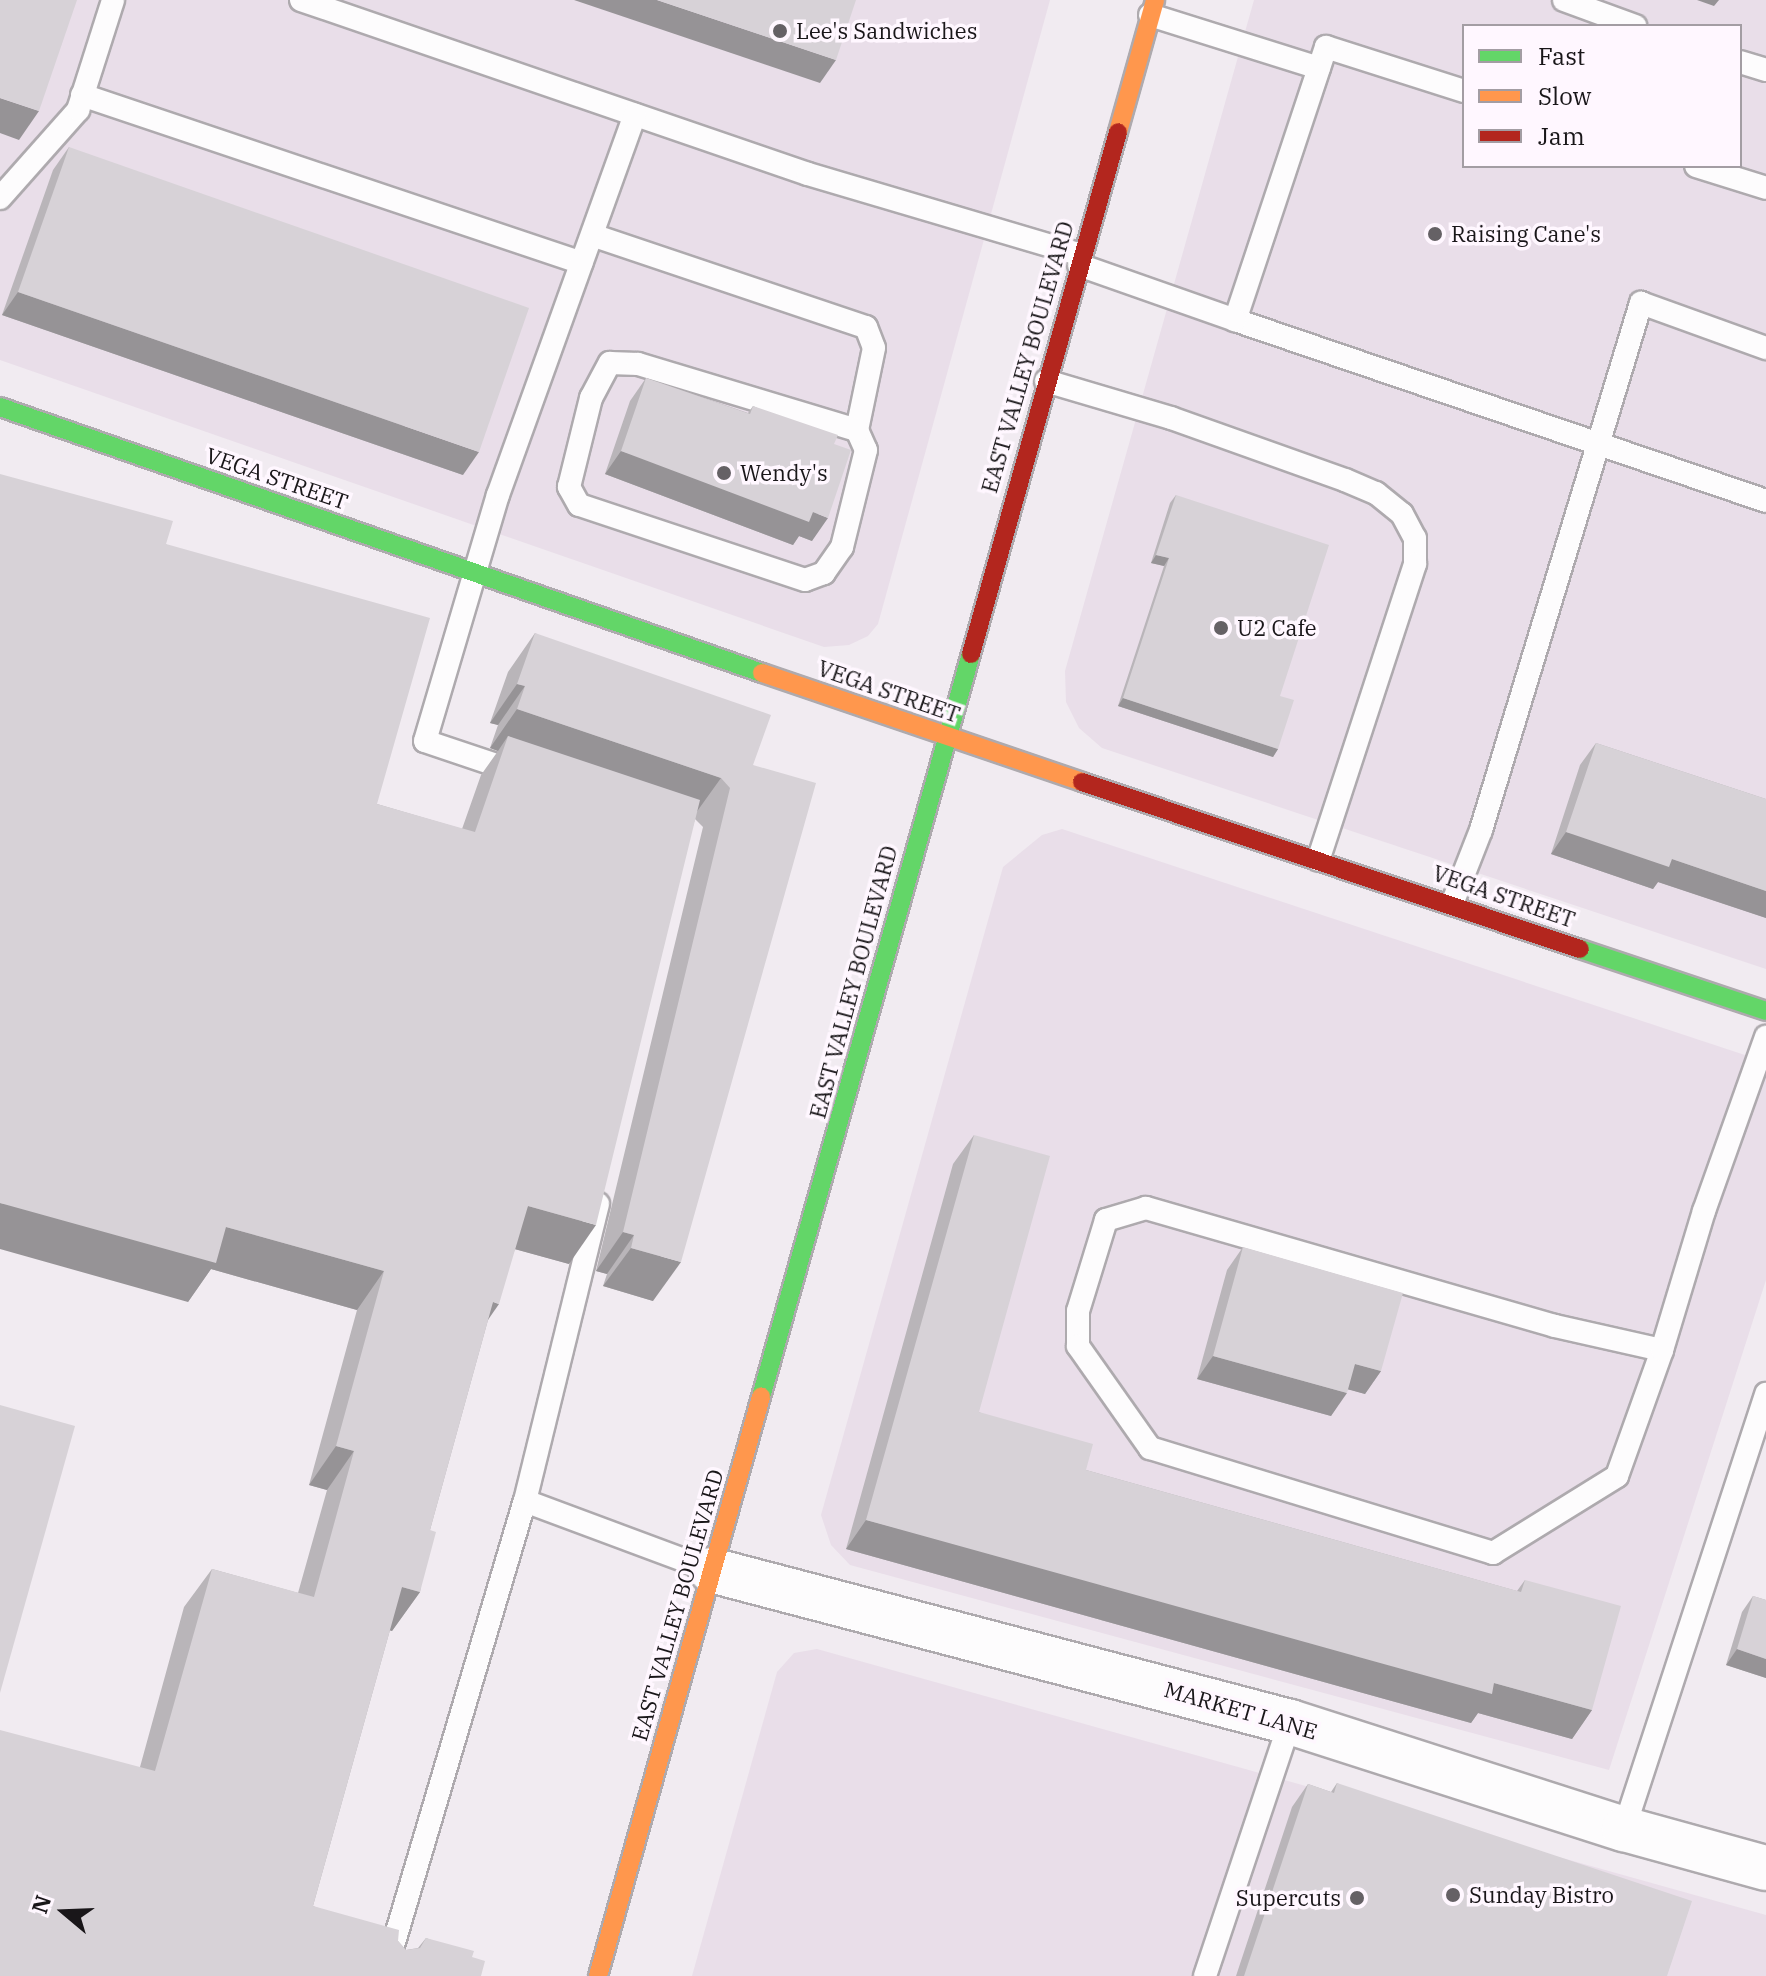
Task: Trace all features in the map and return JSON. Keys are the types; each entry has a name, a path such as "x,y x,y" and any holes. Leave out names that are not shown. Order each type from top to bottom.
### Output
{"main road":[{"name":"EAST VALLEY BOULEVARD","path":"598,1976 1152,8"},
{"name":"VEGA STREET","path":"0,407 946,737 1766,1011"}],"street":[{"name":"MARKET LANE","path":"711,1570 1290,1722 1624,1829 1766,1868"}],"lane":[{"path":"0,198 78,110 113,0"},
{"path":"301,0 808,174 1080,260 1235,320 1766,501"},
{"path":"1564,0 1630,24"},
{"path":"1152,8 1319,68"},
{"path":"1235,320 1326,47 1462,90"},
{"path":"1742,63 1766,70"},
{"path":"82,95 582,263"},
{"path":"542,781 425,741 475,573 635,115"},
{"path":"1702,168 1758,186 1766,201"},
{"path":"595,236 866,327 874,348 857,430 866,450 842,547 824,573 805,580 602,517 579,505 569,487 591,398 610,363 638,364 857,430"},
{"path":"1452,904 1481,830 1641,303 1766,348"},
{"path":"1046,381 1345,480 1376,493 1402,514 1415,538 1415,564 1318,860"},
{"path":"1662,1350 1555,1326 1146,1208 1106,1220 1078,1311 1078,1346 1150,1448 1493,1553 1617,1476 1662,1350 1766,1037"},
{"path":"384,1976 525,1501 602,1185"},
{"path":"1624,1829 1766,1394"},
{"path":"525,1501 711,1570"},
{"path":"1205,1976 1290,1722"}],"shaded area":[{"path":"0,0 1050,0 878,624 868,636 849,645 824,647 0,360"},
{"path":"1254,0 1766,0 1766,969 1102,748 1079,728 1066,702 1065,671"},
{"path":"1062,829 1766,1062 1766,1280 1609,1770 850,1565 831,1545 821,1515 1003,867 1042,835"},
{"path":"817,1649 1766,1915 1766,1976 692,1976 777,1672 794,1653"}],"building":[{"path":"0,0 77,0 39,111 0,98"},
{"path":"657,0 856,0 836,60"},
{"path":"69,147 529,308 479,452 18,292"},
{"path":"646,378 750,414 753,406 838,435 834,444 851,450 828,518 813,512 809,522 621,451"},
{"path":"0,474 173,521 166,544 430,618 377,804 475,832 508,736 700,800 596,1225 528,1206 499,1304 493,1302 430,1530 436,1532 420,1592 402,1587 313,1906 399,1930 398,1941 406,1950 420,1948 426,1938 474,1951 472,1957 485,1961 481,1976 0,1976 0,1730 155,1771 212,1569 314,1597 354,1451 336,1446 384,1271 226,1227 216,1263 0,1203"},
{"path":"1176,495 1329,545 1280,696 1294,700 1278,749 1123,698 1169,558 1156,555"},
{"path":"535,633 771,715 753,765 816,783 681,1262 631,1248 634,1235 623,1232 730,788 721,778 517,709 525,686 517,684"},
{"path":"1596,743 1766,799 1766,891 1672,859 1669,867 1566,832"},
{"path":"974,1135 1050,1156 979,1412 1093,1444 1086,1470 1521,1592 1525,1580 1621,1606 1592,1710 1494,1683 1492,1694 866,1520"},
{"path":"1243,1247 1403,1293 1381,1371 1355,1364 1347,1393 1213,1356"},
{"path":"0,1405 75,1426 0,1693"},
{"path":"1753,1596 1766,1600 1766,1659 1737,1649"},
{"path":"1337,1783 1692,1901 1667,1976 1244,1976 1308,1784 1334,1793"}],"traffic: fast":[{"path":"0,407 762,673"},
{"path":"761,1397 971,654"},
{"path":"1580,949 1766,1011"}],"traffic: slow":[{"path":"1118,132 1155,0"},
{"path":"762,673 1082,782"},
{"path":"598,1976 761,1397"}],"traffic: jam":[{"path":"971,654 1118,132"},
{"path":"1082,782 1580,949"}],"place":[{"name":"Lee's Sandwiches","path":"780,31"},
{"name":"Raising Cane's","path":"1435,234"},
{"name":"Wendy's","path":"724,473"},
{"name":"U2 Cafe","path":"1221,628"},
{"name":"Sunday Bistro","path":"1453,1895"},
{"name":"Supercuts","path":"1357,1898"}]}
